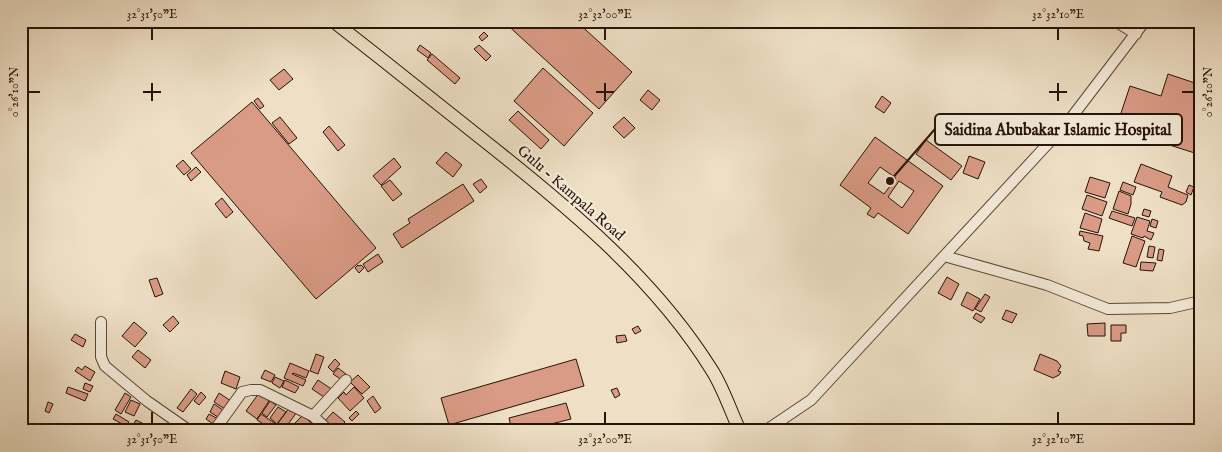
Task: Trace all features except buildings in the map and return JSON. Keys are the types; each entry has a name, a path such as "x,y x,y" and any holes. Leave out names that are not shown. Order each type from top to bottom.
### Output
{"main road":[{"name":"Gulu - Kampala Road","path":"333,21 531,178 581,220 619,257 661,302 699,351 714,375 740,431"}],"street":[{"path":"1114,21 1136,34"},
{"path":"765,431 811,400 1068,122 1146,21"},
{"path":"944,256 1047,285 1108,309 1164,309 1201,301"},
{"path":"102,322 102,357 105,366 148,401 190,431"},
{"path":"313,416 346,380"},
{"path":"214,431 242,392 251,390 260,390 313,416 329,431"}],"place":[{"name":"Saidina Abubakar Islamic Hospital","path":"890,181"}]}
